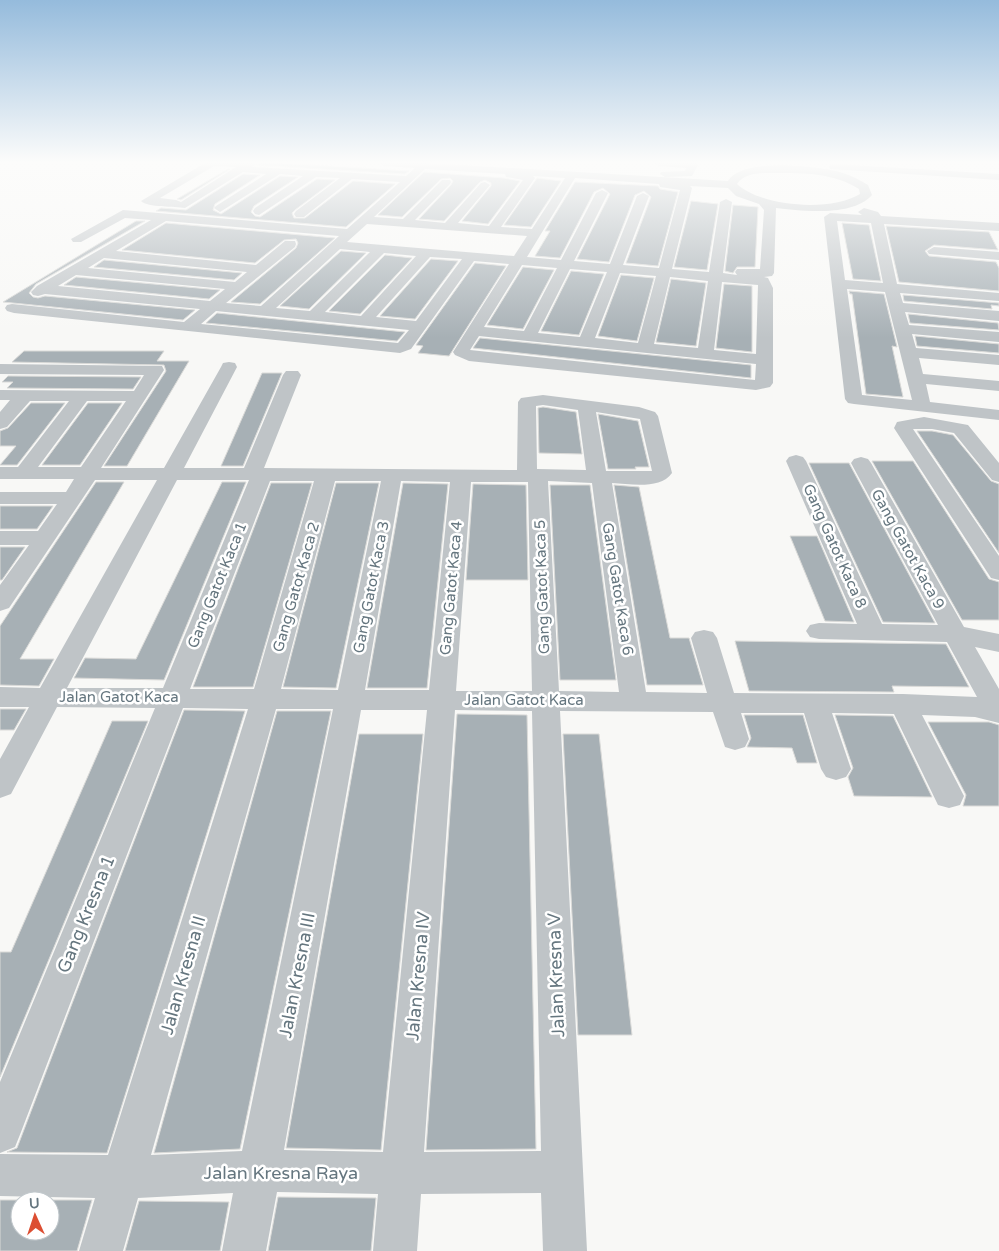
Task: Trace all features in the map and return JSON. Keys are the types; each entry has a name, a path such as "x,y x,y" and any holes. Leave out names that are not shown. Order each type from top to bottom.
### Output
{"street":[{"path":"77,239 109,221"},
{"path":"156,221 12,308 397,349 405,346 471,256"},
{"path":"193,221 348,233"},
{"path":"264,310 362,221"},
{"path":"378,221 535,234"},
{"path":"448,227 453,221"},
{"path":"492,230 497,221"},
{"path":"544,221 473,331 462,352 465,355 756,385 764,384 769,221"},
{"path":"529,336 587,221"},
{"path":"586,342 636,221"},
{"path":"645,348 665,272 682,221"},
{"path":"705,353 716,276 720,221"},
{"path":"831,221 852,396 857,400 999,415"},
{"path":"853,221 924,235 934,251 944,280"},
{"path":"876,221 922,407"},
{"path":"878,226 999,227"},
{"path":"138,231 167,234"},
{"path":"271,243 380,249 766,279"},
{"path":"187,327 290,244"},
{"path":"114,246 264,264"},
{"path":"313,316 380,249"},
{"path":"934,251 999,256"},
{"path":"364,321 426,253"},
{"path":"101,254 264,264"},
{"path":"73,271 237,286"},
{"path":"839,284 891,288 944,280 999,289"},
{"path":"944,280 999,297"},
{"path":"42,289 420,326"},
{"path":"896,307 999,316"},
{"path":"902,329 999,338"},
{"path":"473,331 764,360"},
{"path":"909,352 999,360"},
{"path":"0,786 50,698 229,367"},
{"path":"0,369 155,370 156,372 45,538 8,582 0,603"},
{"name":"Gang Gatot Kaca 1","path":"172,696 257,474 292,375"},
{"path":"916,378 999,386"},
{"path":"0,395 140,396"},
{"path":"0,423 25,395"},
{"path":"27,468 82,396"},
{"name":"Gang Gatot Kaca 5","path":"546,700 533,475 526,405 530,401 543,400 586,406"},
{"path":"0,473 90,471 533,475 646,478 659,476 662,473 649,416 639,412 586,406"},
{"name":"Gang Gatot Kaca 6","path":"586,406 599,476 634,702"},
{"path":"999,476 961,429 928,424 904,426 903,428 999,573"},
{"name":"Gang Gatot Kaca 8","path":"796,461 873,631"},
{"name":"Gang Gatot Kaca 9","path":"861,463 999,712"},
{"name":"Gang Gatot Kaca 2","path":"265,698 326,474"},
{"name":"Gang Gatot Kaca 3","path":"350,699 392,475"},
{"name":"Gang Gatot Kaca 4","path":"441,700 461,475"},
{"path":"0,498 73,498"},
{"path":"0,538 45,538"},
{"path":"819,631 955,634 999,643"},
{"path":"704,638 735,739"},
{"name":"Jalan Gatot Kaca","path":"0,697 172,696 903,704 975,707 999,712"},
{"name":"Gang Kresna 1","path":"0,1132 172,696"},
{"name":"Jalan Kresna II","path":"101,1251 265,698"},
{"name":"Jalan Kresna III","path":"244,1251 350,699"},
{"name":"Jalan Kresna IV","path":"395,1251 441,700"},
{"name":"Jalan Kresna V","path":"546,700 565,1251"},
{"path":"815,703 836,769"},
{"path":"903,704 949,796"},
{"name":"Jalan Kresna Raya","path":"0,1175 123,1177 260,1171 401,1173 563,1172"}],"building":[{"path":"135,221 144,221 36,284 29,293 33,297 38,298 45,296 195,310 183,320 3,302"},
{"path":"279,221 352,221 346,227"},
{"path":"465,221 490,221 488,224"},
{"path":"507,221 535,221 531,227 504,225"},
{"path":"551,221 579,221 560,258 535,256 550,231 545,231"},
{"path":"596,221 625,221 609,262 577,259"},
{"path":"642,221 670,221 658,266 626,263"},
{"path":"686,221 715,221 707,270 674,267"},
{"path":"731,221 757,221 755,267 737,267 733,273 725,271"},
{"path":"166,223 335,238 260,304 231,302 296,248 298,243 296,239 284,240 255,263 122,250"},
{"path":"842,223 869,225 881,281 853,279"},
{"path":"886,226 989,232 998,250 934,245 925,251 929,256 996,262 999,268 999,291 899,282"},
{"path":"341,251 366,253 309,309 280,306"},
{"path":"385,255 412,258 360,314 329,311"},
{"path":"431,259 458,261 415,319 380,316"},
{"path":"104,260 242,273 234,280 94,267"},
{"path":"475,263 506,266 449,356 418,353 423,346 416,345"},
{"path":"523,267 554,270 523,329 487,325"},
{"path":"571,271 604,274 579,335 541,331"},
{"path":"621,275 654,278 637,341 598,336"},
{"path":"76,277 220,290 209,299 64,285"},
{"path":"671,279 706,283 696,346 656,342"},
{"path":"724,284 752,286 752,352 716,348"},
{"path":"849,291 884,294 897,347 892,346 903,397 866,394 852,294"},
{"path":"903,295 999,303 999,306 991,305 992,309 904,301"},
{"path":"217,313 405,332 397,341 206,323"},
{"path":"908,314 998,323 999,330 910,323"},
{"path":"915,336 999,344 999,353 917,346"},
{"path":"480,338 751,365 751,378 473,348"},
{"path":"24,351 164,351 157,361 189,361 127,466 104,466 166,371 164,365 12,362"},
{"path":"262,373 282,373 243,466 221,466"},
{"path":"8,376 141,377 133,389 7,388 13,382 2,382"},
{"path":"31,403 65,403 17,465 0,465 16,446 0,446 0,431 8,428"},
{"path":"88,403 122,403 80,465 42,465"},
{"path":"543,407 576,412 582,454 539,453 538,408"},
{"path":"598,414 638,421 649,467 608,469"},
{"path":"917,431 932,431 953,435 991,481 999,484 999,553"},
{"path":"872,461 913,461 989,579 999,582 999,620 962,620"},
{"path":"809,463 849,463 935,623 883,622"},
{"path":"96,482 124,482 20,659 54,659 39,686 0,685 0,626"},
{"path":"222,482 246,482 164,680 74,678 85,658 136,659"},
{"path":"271,483 312,483 253,687 193,687"},
{"path":"336,483 379,483 336,688 283,687"},
{"path":"403,483 448,484 427,688 367,688"},
{"path":"473,484 526,485 528,580 466,580"},
{"path":"550,485 590,485 616,680 560,680"},
{"path":"614,485 639,487 670,638 689,638 703,685 647,685"},
{"path":"0,506 53,506 37,529 0,529"},
{"path":"790,536 817,536 854,622 825,621"},
{"path":"0,547 25,547 2,580 0,580"},
{"path":"735,641 946,644 969,687 892,686 894,692 749,691"},
{"path":"0,709 26,709 14,730 0,730"},
{"path":"184,710 245,711 107,1153 7,1152 17,1148"},
{"path":"277,711 331,711 240,1149 154,1153"},
{"path":"457,714 527,715 536,1149 426,1150"},
{"path":"744,715 803,715 817,763 797,763 792,748 747,747 751,738"},
{"path":"835,715 893,716 932,797 854,796 848,777 853,768"},
{"path":"112,721 148,721 0,1077 0,952 11,952"},
{"path":"928,722 989,722 999,725 999,806 963,806 966,795"},
{"path":"359,734 423,734 381,1150 286,1148"},
{"path":"563,734 599,734 632,1035 578,1035"},
{"path":"278,1197 376,1198 371,1251 268,1251"},
{"path":"0,1200 10,1200 10,1241 60,1241 60,1200 92,1200 77,1251 0,1251"},
{"path":"139,1201 229,1202 220,1251 125,1251"}]}
